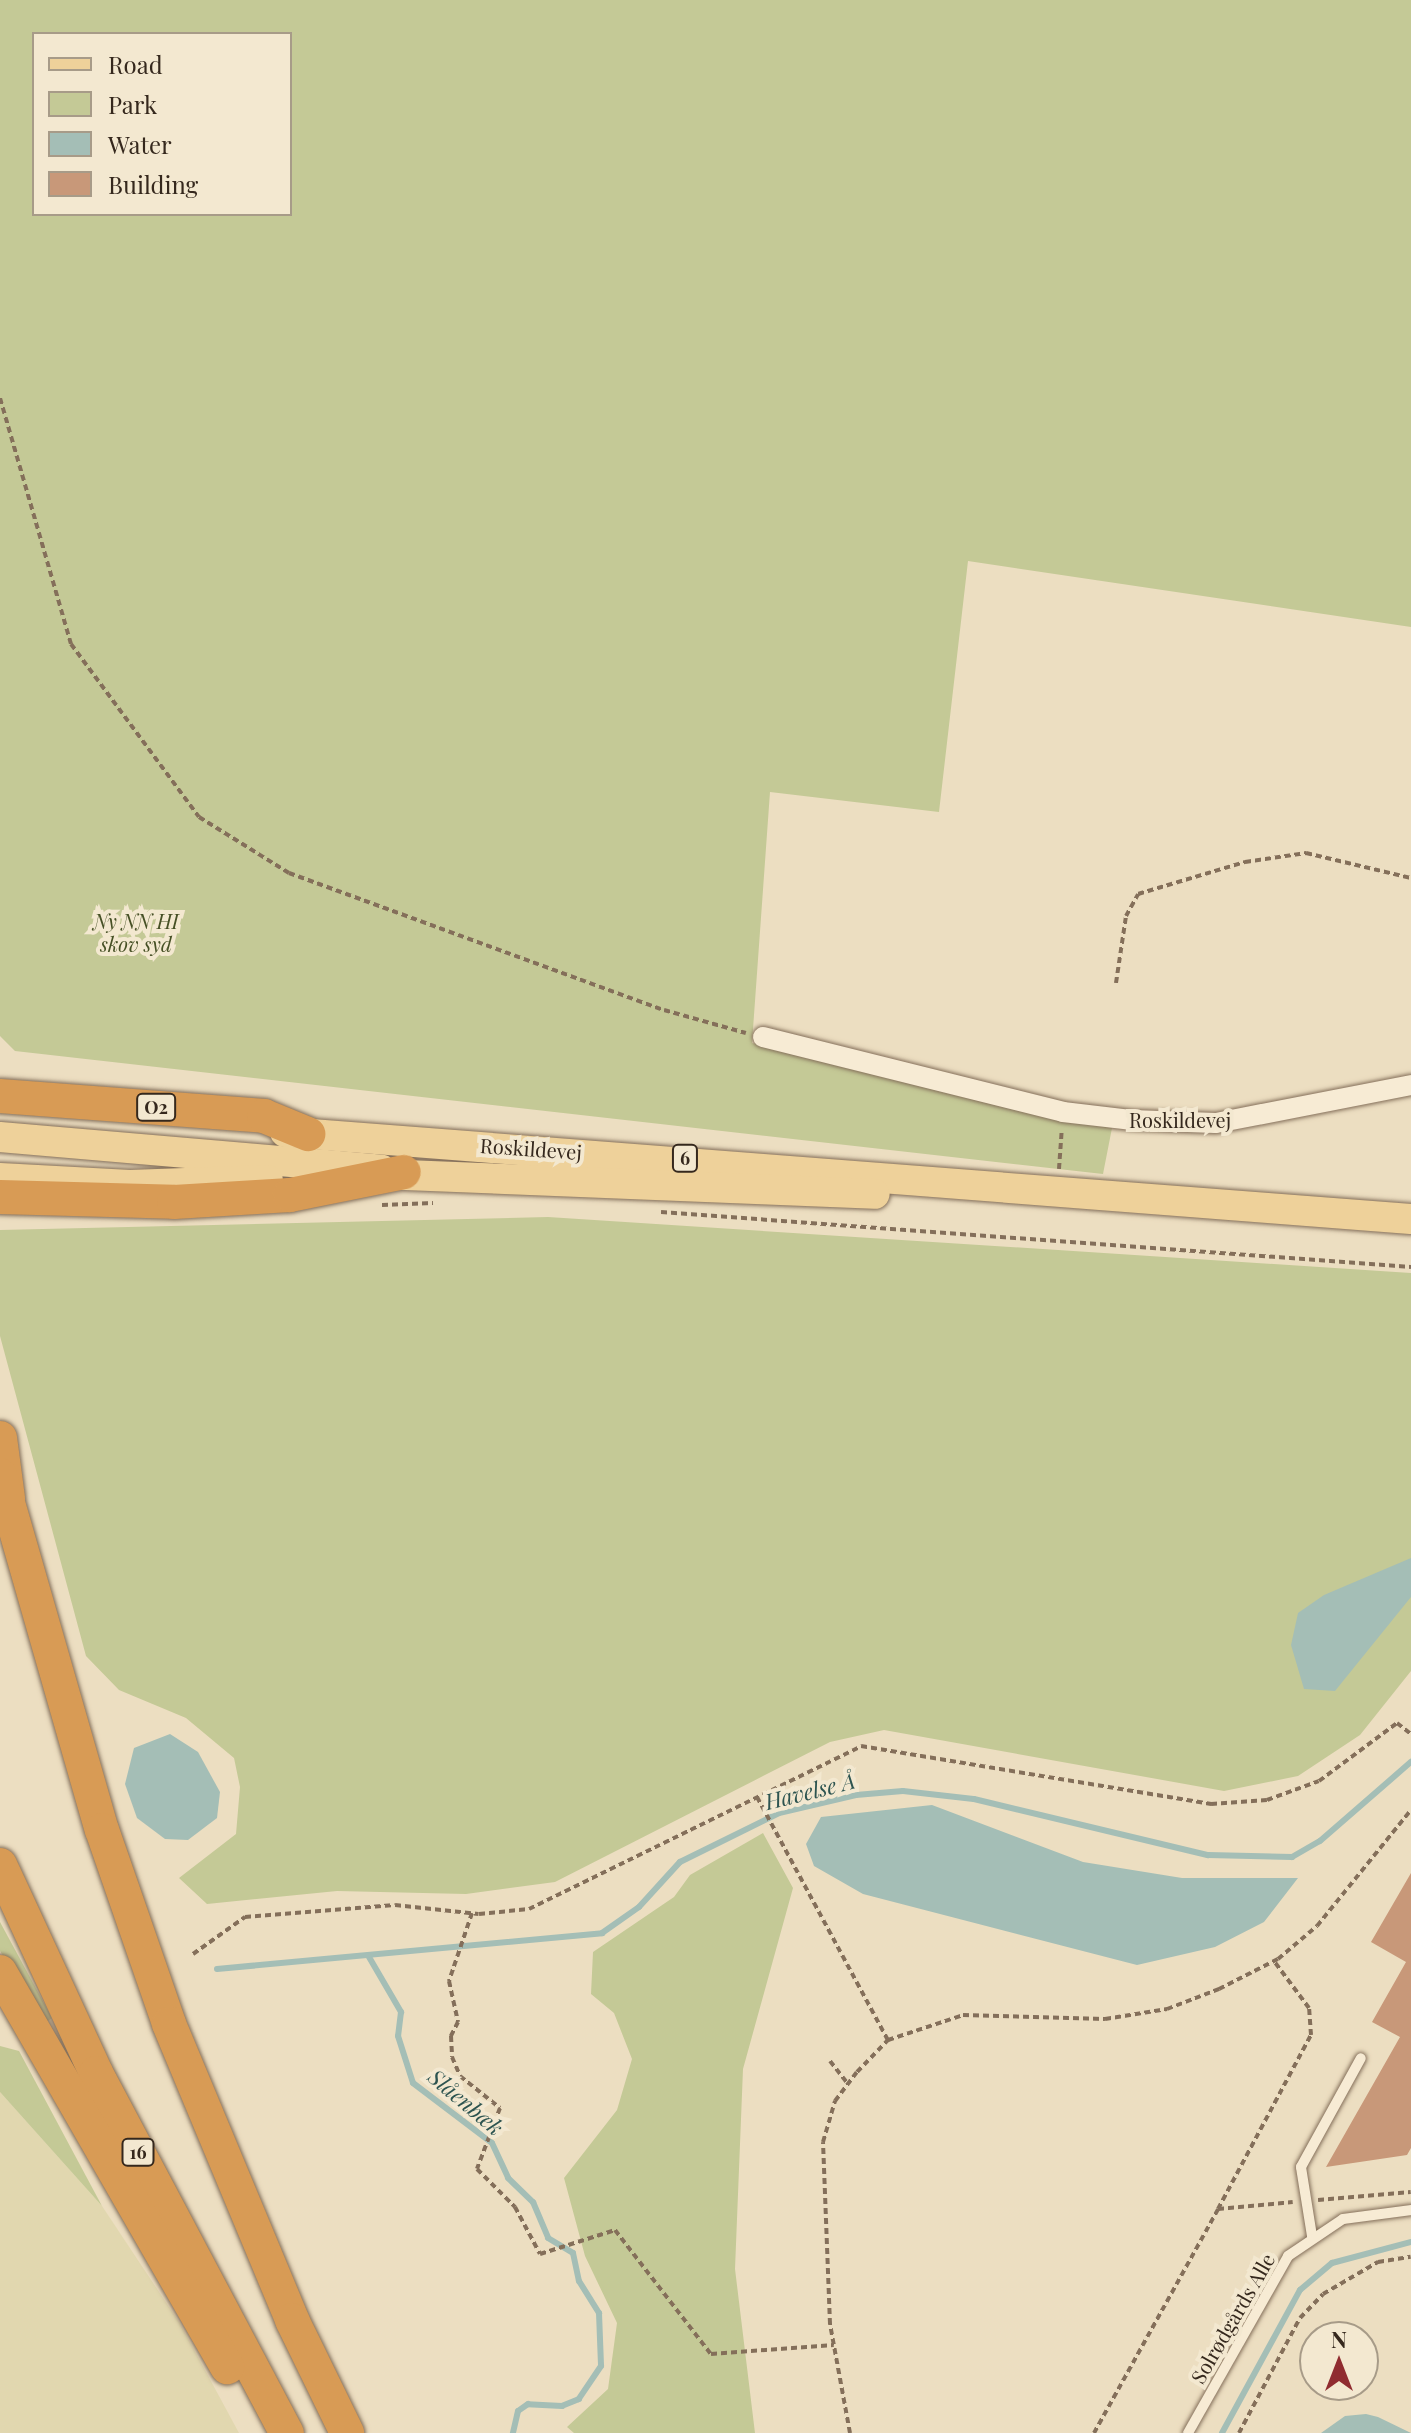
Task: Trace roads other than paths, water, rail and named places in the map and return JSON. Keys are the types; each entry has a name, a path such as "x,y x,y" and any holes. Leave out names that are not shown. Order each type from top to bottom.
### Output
{"highway":[{"name":"O2","path":"0,1096 264,1116 308,1134"},
{"path":"0,1197 174,1202 276,1196 404,1172"},
{"path":"0,1438 9,1510"},
{"path":"0,1475 102,1830 169,2024 292,2320 347,2433"},
{"name":"16","path":"0,1865 96,2073 287,2433"},
{"path":"0,1972 264,2433"}],"main road":[{"name":"Roskildevej","path":"0,1111 687,1158 1061,1195 1411,1219"},
{"name":"Roskildevej","path":"0,1137 404,1172 799,1194 1061,1195"},
{"name":"Roskildevej","path":"0,1178 130,1185 404,1172"}],"street":[{"name":"Roskildevej","path":"763,1037 1063,1112 1216,1123 1411,1085"}],"lane":[{"path":"1312,2236 1301,2167 1361,2058"},
{"name":"Solrødgårds Alle","path":"1188,2433 1276,2271 1312,2236 1359,2215 1411,2210"}],"water":[{"path":"1411,1558 1411,1597 1335,1691 1304,1689 1291,1645 1298,1613 1324,1595"},
{"path":"170,1734 198,1752 220,1792 217,1818 188,1840 165,1839 137,1818 125,1784 134,1748"},
{"path":"932,1805 1083,1862 1182,1878 1298,1878 1264,1922 1215,1947 1137,1965 863,1894 814,1866 806,1844 821,1817"},
{"path":"1366,2414 1411,2433 1321,2433 1345,2416"}],"waterway":[{"name":"Havelse Å","path":"217,1969 602,1933 639,1907 680,1862 779,1813 856,1795 903,1791 974,1799 1208,1855 1292,1857 1320,1841 1411,1762"},
{"name":"Slåenbæk","path":"369,1957 401,2012 398,2036 413,2083 492,2143 508,2178 533,2202 548,2238 573,2253 579,2281 599,2313 601,2366 579,2399 562,2406 528,2404 518,2411 513,2433"},
{"path":"1222,2433 1300,2290 1332,2263 1411,2242"}],"park label":[{"name":"Ny NN HI skov syd","path":"136,932"}]}
